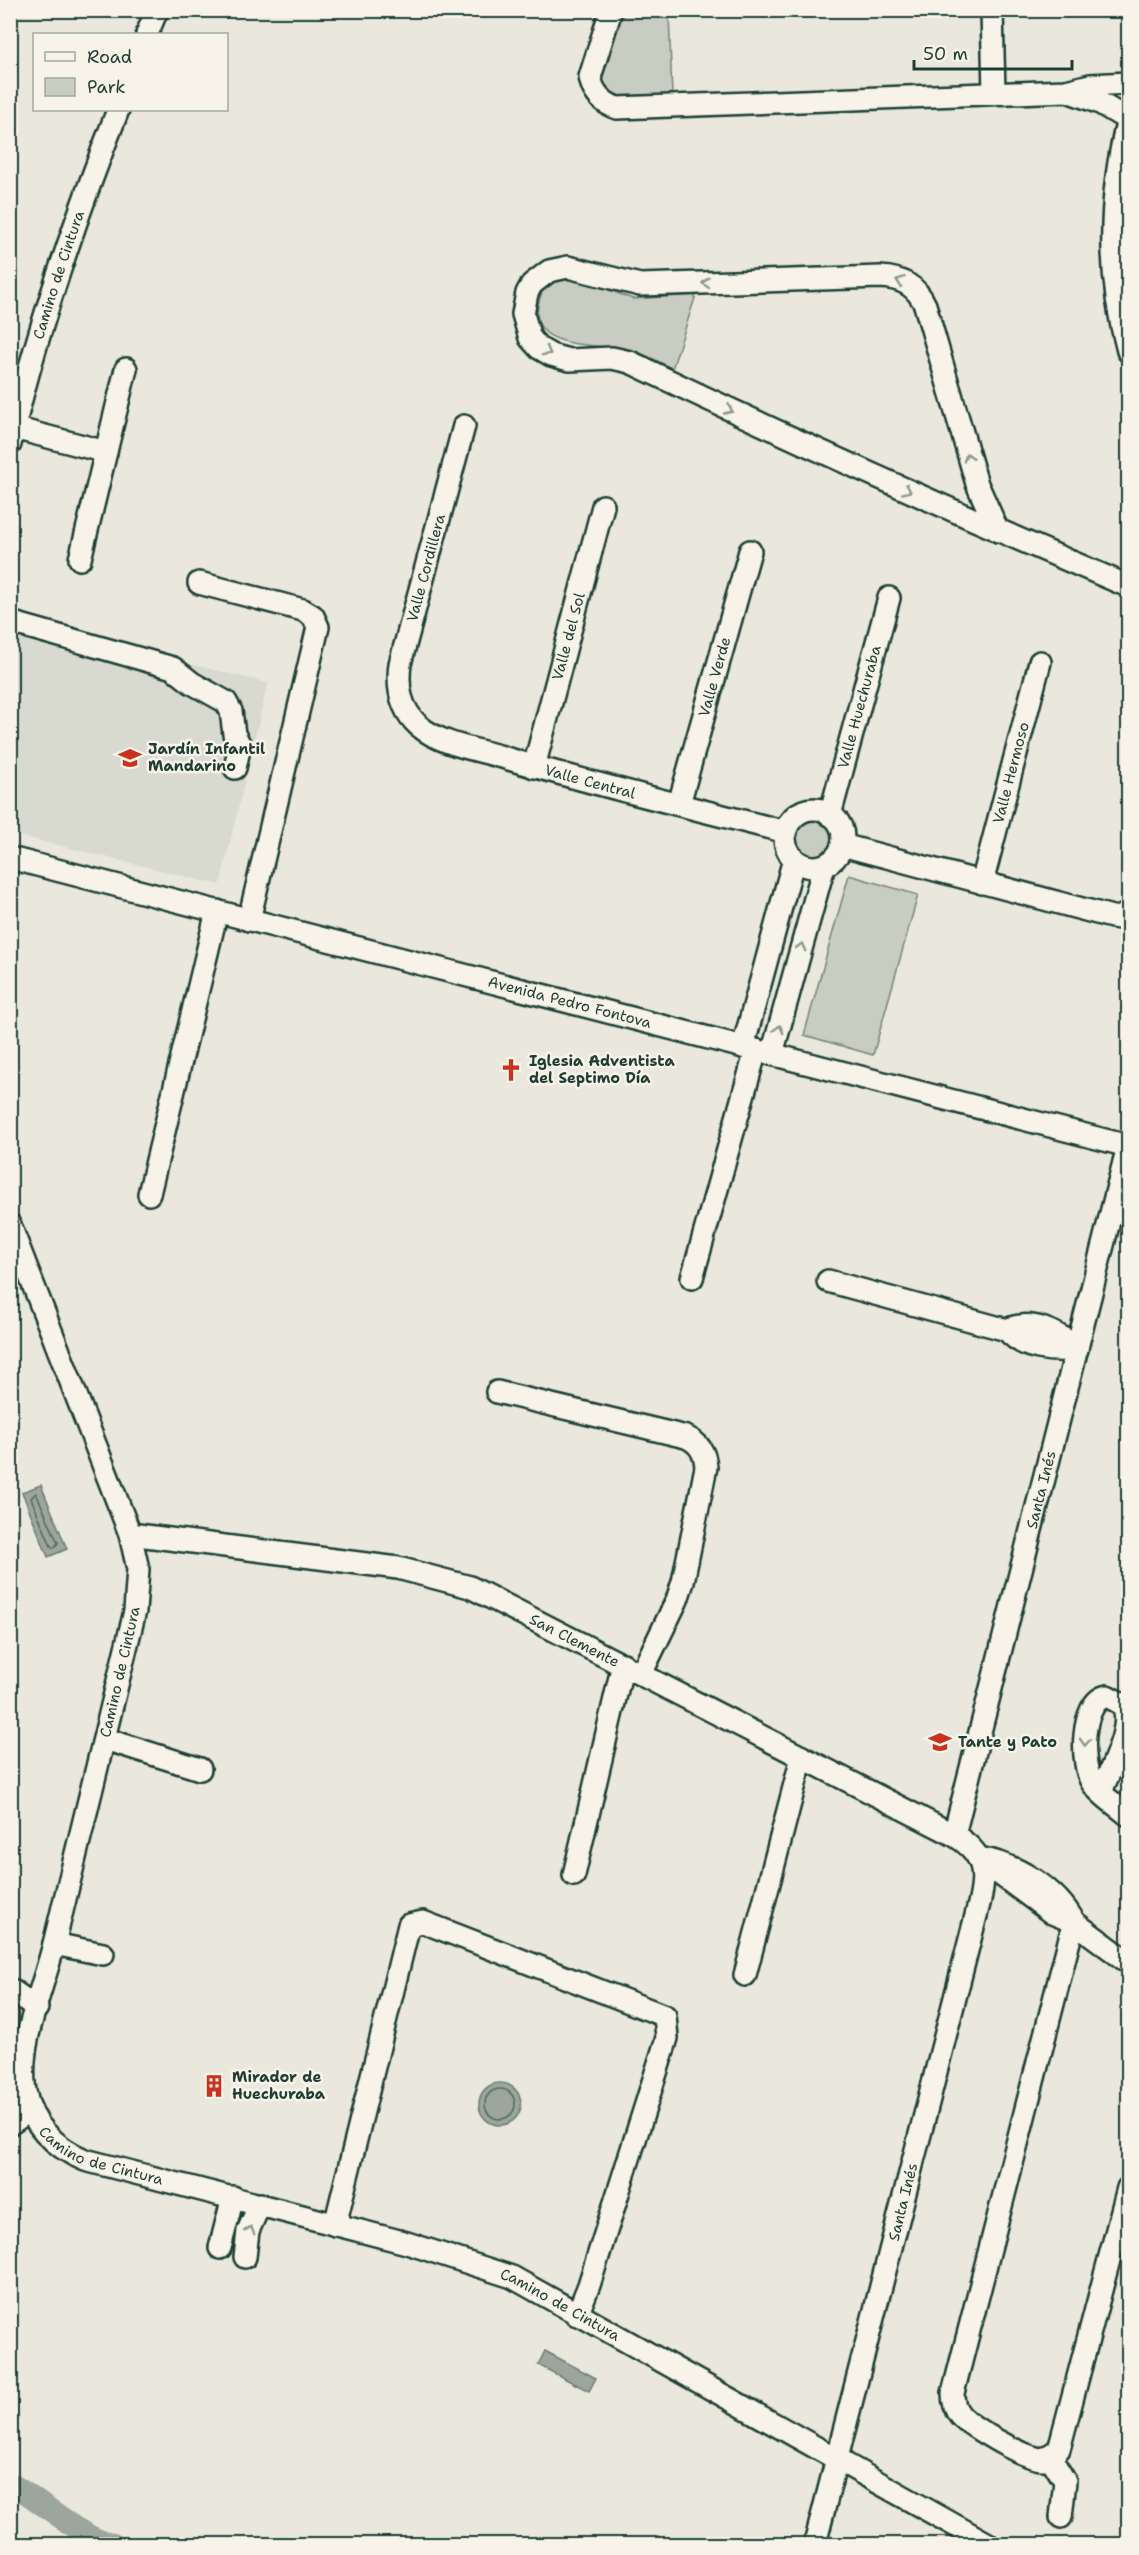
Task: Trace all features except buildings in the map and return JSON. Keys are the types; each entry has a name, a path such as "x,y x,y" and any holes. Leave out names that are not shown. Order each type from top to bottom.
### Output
{"street":[{"path":"147,33 156,10"},
{"path":"611,10 590,77 592,86 602,100 617,108 1066,91 1090,85 1128,83"},
{"path":"992,10 994,93"},
{"path":"1066,91 1100,103 1128,119 1116,184 1113,236 1116,291 1128,351"},
{"name":"Camino de Cintura","path":"12,436 35,347 66,246 118,111"},
{"path":"998,531 980,492 925,305 916,289 900,280 880,277 640,285 568,267 549,271 540,277 527,293 523,314 530,338 551,355 569,360 612,358 630,362 774,431 998,531 1128,586"},
{"path":"80,559 126,369"},
{"name":"Valle Cordillera","path":"406,710 399,690 400,664 464,426"},
{"path":"12,436 106,452"},
{"path":"959,513 964,498 980,492"},
{"name":"Valle del Sol","path":"534,767 603,506"},
{"name":"Valle Verde","path":"680,804 750,551"},
{"path":"199,583 303,610 312,616 318,627 249,920"},
{"name":"Valle Huechuraba","path":"830,814 889,598"},
{"path":"10,622 173,668 192,683 226,702 231,711 234,734 240,746 235,768"},
{"name":"Valle Hermoso","path":"982,883 1040,662"},
{"name":"Valle Central","path":"406,710 420,726 437,737 534,767 786,832"},
{"path":"692,1278 757,1050 824,866 837,855 842,845 841,828 830,814 815,809 800,813 788,824 786,847 794,860 808,867 824,866"},
{"path":"842,845 1112,917 1119,918 1128,913"},
{"name":"Avenida Pedro Fontova","path":"10,858 1128,1146"},
{"path":"757,1050 794,860"},
{"path":"150,1194 217,911"},
{"name":"Santa Inés","path":"954,1834 1128,1146"},
{"name":"Camino de Cintura","path":"10,1225 130,1534 138,1569 138,1590 105,1739 23,2061 25,2090 31,2110 54,2142 84,2160 406,2243 512,2277 838,2458 978,2542"},
{"path":"828,1281 1007,1330 1024,1325 1043,1329 1060,1336 1077,1349"},
{"path":"497,1392 686,1437 704,1452 706,1467 683,1582 632,1669 574,1875"},
{"name":"San Clemente","path":"130,1534 424,1573 488,1595 954,1834 968,1844 979,1858"},
{"path":"105,1739 200,1768"},
{"path":"745,1975 802,1757"},
{"path":"1101,1792 1128,1815"},
{"path":"979,1858 1006,1864 1027,1876 1062,1904 1074,1922 1128,1962"},
{"name":"Santa Inés","path":"814,2544 980,1900 983,1874 979,1858"},
{"path":"335,2225 409,1925 423,1922 665,2016 667,2038 589,2285 577,2315"},
{"path":"1050,2457 1030,2457 966,2420 955,2407 953,2393 1074,1922"},
{"path":"54,1944 103,1954"},
{"path":"10,1989 37,2008"},
{"path":"10,2124 31,2110"},
{"path":"1050,2457 1062,2442 1128,2188"},
{"path":"220,2248 233,2197"},
{"path":"245,2257 248,2231 260,2204"},
{"path":"1050,2457 1065,2481 1060,2517"}],"shaded area":[{"name":"Jardín Infantil Mandarino","path":"10,620 268,683 220,885 11,834"}],"green space":[{"path":"620,11 669,11 672,97 620,100 600,87 601,65"},
{"path":"1128,161 1128,315 1122,222"},
{"path":"571,276 633,299 696,295 672,369 639,352 577,344 560,340 546,333 538,321 538,304 548,280"},
{"path":"815,818 823,819 829,824 834,830 834,846 829,852 823,857 815,858 807,857 801,852 796,846 795,838 796,830 801,824 807,819"},
{"path":"849,875 918,895 873,1055 804,1035"}],"water":[{"path":"41,1485 67,1549 48,1557 22,1492"},
{"path":"500,2083 508,2084 515,2089 520,2096 520,2112 515,2119 508,2124 500,2125 492,2124 485,2119 480,2112 479,2104 480,2096 485,2089 492,2084"},
{"path":"545,2351 596,2378 589,2391 538,2365"}],"waterway":[{"path":"10,2483 75,2528 113,2544"}],"place":[{"name":"Jardín Infantil Mandarino","path":"130,758"},
{"name":"Iglesia Adventista del Septimo Día","path":"511,1070"},
{"name":"Tante y Pato","path":"940,1742"},
{"name":"Mirador de Huechuraba","path":"214,2086"}]}
